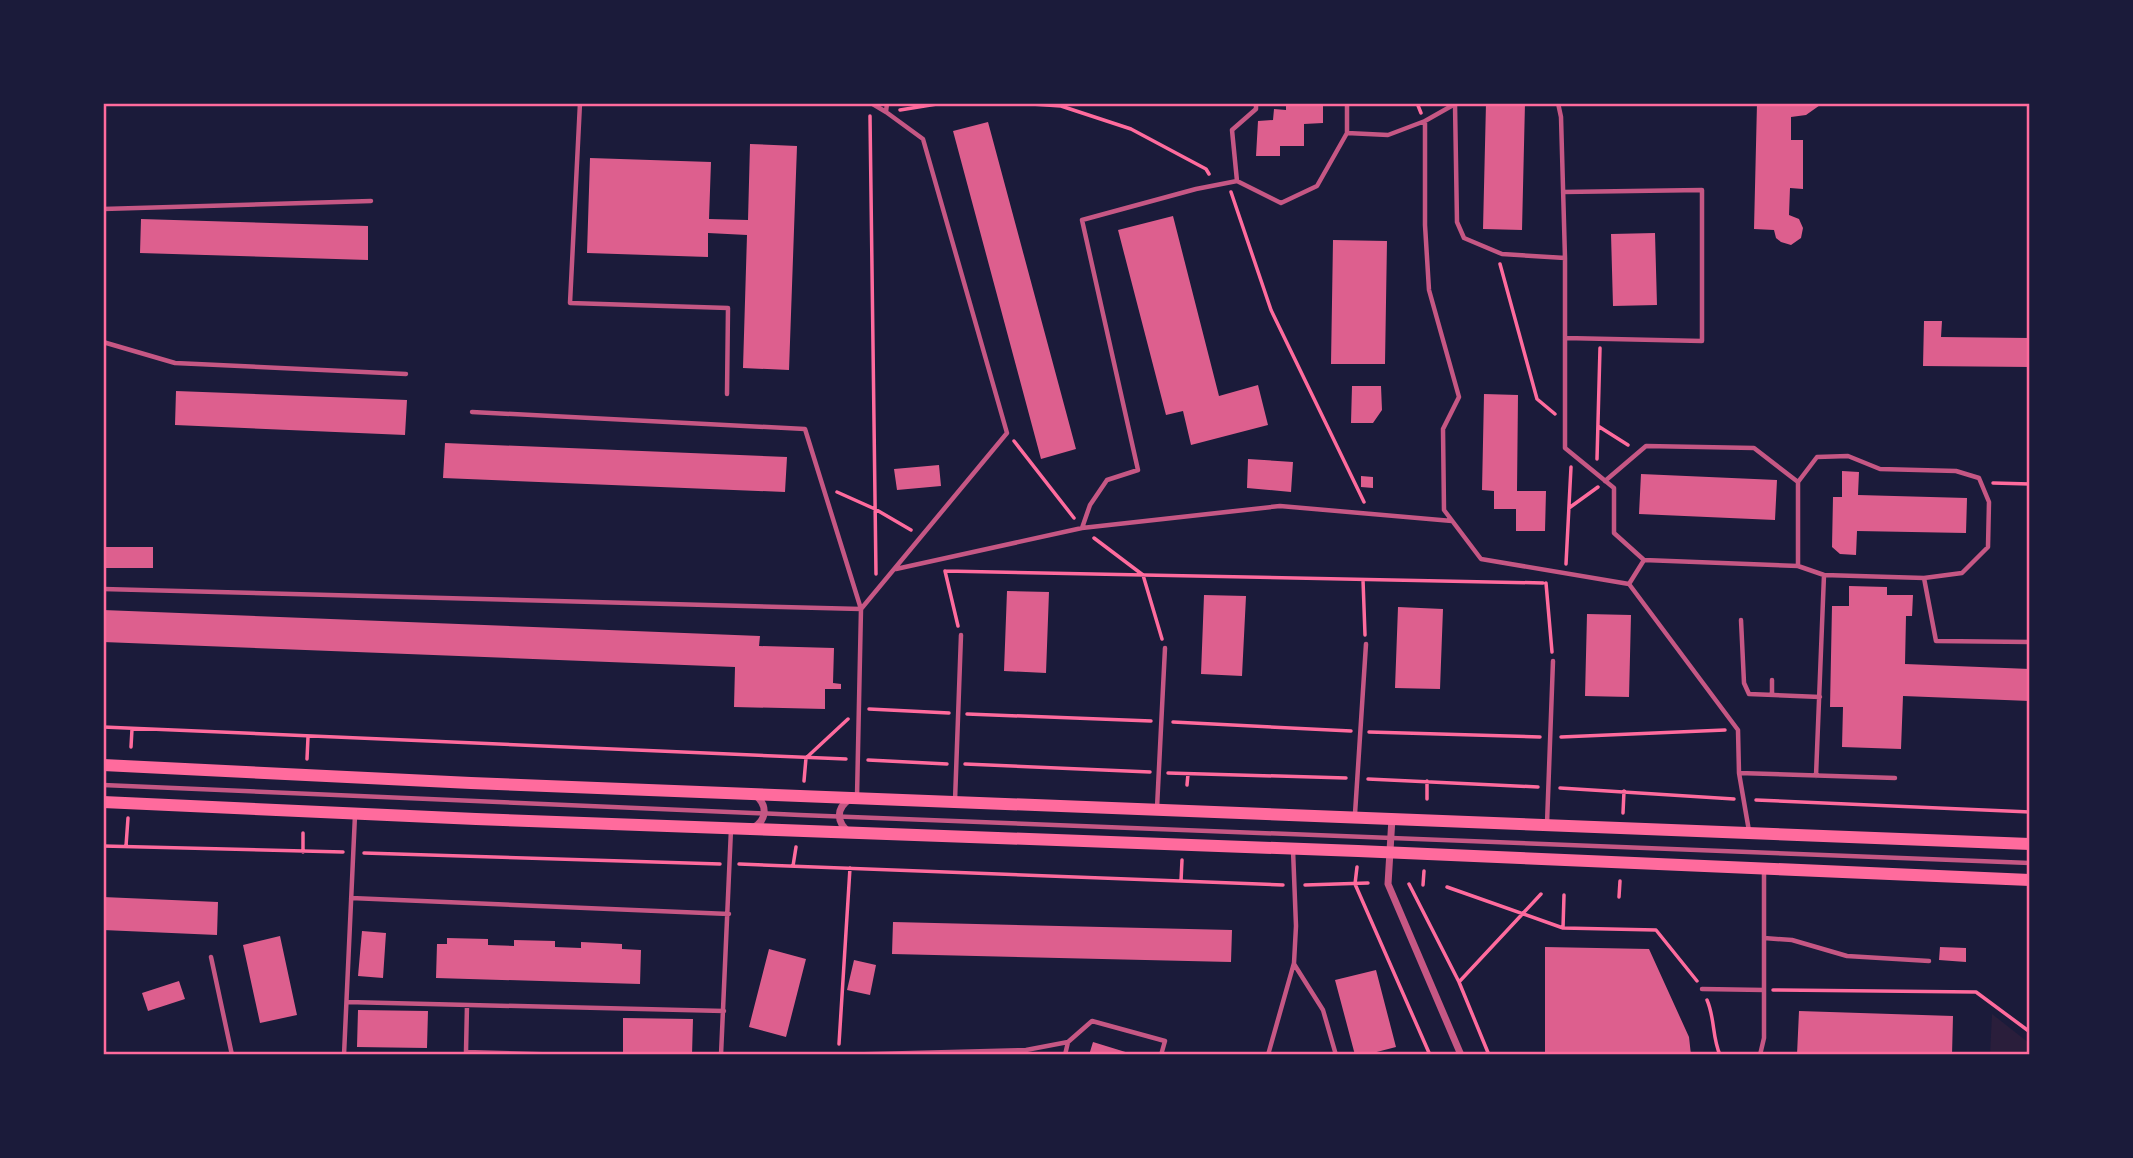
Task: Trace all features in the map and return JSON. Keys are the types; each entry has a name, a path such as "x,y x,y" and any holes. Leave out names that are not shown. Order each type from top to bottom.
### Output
{"main road":[{"path":"103,765 2030,844"},
{"path":"103,802 2030,880"}],"street":[{"path":"746,829 759,824 764,814 760,799 747,793"},
{"path":"856,833 844,828 839,816 844,803 857,798"},
{"path":"1392,818 1388,884 1461,1055"}],"lane":[{"path":"580,103 570,303 728,308 727,394"},
{"path":"861,609 1007,433 923,139 886,111 870,103"},
{"path":"886,111 887,103"},
{"path":"1237,181 1232,130 1256,109 1256,103"},
{"path":"1082,528 1090,505 1107,480 1138,470 1082,220 1237,181 1281,203 1317,186 1347,133 1347,103"},
{"path":"1558,103 1561,117 1566,258 1565,449 1614,488 1614,533 1644,560 1798,566 1824,575 1924,578 1962,573 1988,547 1989,502 1979,478 1956,471 1880,469 1849,456 1816,457 1798,482 1798,566"},
{"path":"1347,133 1388,135 1425,121 1455,104 1457,222 1464,238 1502,254 1566,258"},
{"path":"1425,121 1425,225 1429,290 1459,397 1443,429 1444,510 1481,559 1629,584 1738,730 1739,773 1749,832"},
{"path":"1563,192 1702,190 1702,341 1565,338"},
{"path":"103,209 371,201"},
{"path":"103,342 175,363 407,374"},
{"path":"472,412 805,429 861,609 857,798"},
{"path":"1605,481 1646,446 1754,449 1798,482"},
{"path":"893,570 1082,528 1280,506 1453,521"},
{"path":"1629,584 1644,560"},
{"path":"1816,776 1824,575"},
{"path":"1924,578 1936,641 2030,642"},
{"path":"103,589 861,609"},
{"path":"1741,620 1744,683 1749,694 1819,697"},
{"path":"955,801 961,635"},
{"path":"1355,816 1366,644"},
{"path":"1157,809 1165,648"},
{"path":"1547,824 1553,661"},
{"path":"1772,680 1772,695"},
{"path":"1739,773 1895,778"},
{"path":"103,785 764,814 2030,863"},
{"path":"344,1055 355,814"},
{"path":"722,1055 731,829"},
{"path":"1268,1055 1294,963 1296,926 1293,849"},
{"path":"1760,1055 1764,1038 1763,869"},
{"path":"351,898 729,914"},
{"path":"1764,938 1792,940 1847,956 1929,961"},
{"path":"211,957 232,1055"},
{"path":"1294,963 1323,1010 1336,1055"},
{"path":"1702,989 1764,990"},
{"path":"346,1002 724,1011"},
{"path":"467,1005 466,1053 568,1055"},
{"path":"837,1054 1026,1050 1068,1042 1092,1021 1165,1041 1161,1055"},
{"path":"1065,1055 1068,1042"}],"path":[{"path":"870,103 876,590"},
{"path":"886,111 943,103"},
{"path":"1017,103 1060,105 1131,129 1206,169 1216,185"},
{"path":"1228,183 1271,310 1369,513"},
{"path":"1496,251 1537,399 1565,422"},
{"path":"1596,474 1601,339"},
{"path":"1598,426 1639,452"},
{"path":"1565,573 1572,454"},
{"path":"1569,508 1605,481"},
{"path":"1981,482 2030,484"},
{"path":"822,485 875,509 921,536"},
{"path":"961,635 945,571 1546,583 1553,661"},
{"path":"1363,579 1366,644"},
{"path":"804,783 806,758 859,709 1360,732 1550,737 1738,730"},
{"path":"103,727 1188,774 1427,781 1744,800 2030,812"},
{"path":"131,747 132,729"},
{"path":"307,765 308,737"},
{"path":"1187,785 1188,774"},
{"path":"1427,781 1427,799"},
{"path":"1622,813 1624,791"},
{"path":"126,846 128,816"},
{"path":"303,833 303,852"},
{"path":"793,866 796,847"},
{"path":"1181,881 1182,860"},
{"path":"1357,867 1355,884 1430,1055"},
{"path":"837,1054 850,868"},
{"path":"1423,885 1424,871"},
{"path":"1619,897 1620,881"},
{"path":"1409,884 1459,982 1489,1055"},
{"path":"1447,887 1563,928 1656,930 1702,989 1713,1014 1714,1042 1720,1055"},
{"path":"1459,982 1541,894"},
{"path":"1563,928 1564,895"},
{"path":"1764,990 1976,992 2030,1032"}],"shaded area":[{"path":"1992,1014 2029,1043 2028,1055 1990,1055"}],"building":[{"path":"1286,103 1323,103 1323,123 1304,124 1304,146 1280,146 1280,156 1256,156 1258,121 1273,120 1274,109 1286,110"},
{"path":"1486,103 1525,103 1522,230 1483,229"},
{"path":"1757,103 1823,103 1806,115 1791,117 1791,140 1803,140 1803,189 1790,188 1789,215 1799,219 1803,228 1801,238 1791,245 1776,238 1774,230 1754,229"},
{"path":"988,122 1076,449 1041,459 953,131"},
{"path":"750,144 797,146 789,370 743,368 747,235 708,233 708,257 587,253 590,158 711,162 709,219 748,220"},
{"path":"1173,216 1219,396 1258,385 1268,425 1191,445 1183,411 1166,415 1118,230"},
{"path":"141,219 368,226 368,260 140,253"},
{"path":"1655,233 1657,305 1613,306 1611,234"},
{"path":"1333,240 1387,241 1385,364 1331,364"},
{"path":"1924,321 1942,321 1941,337 2030,338 2030,367 1923,366"},
{"path":"1352,386 1381,386 1382,410 1373,423 1351,423"},
{"path":"176,391 407,400 405,435 175,425"},
{"path":"1484,394 1518,395 1517,491 1546,491 1545,531 1516,531 1516,509 1494,509 1494,491 1482,490"},
{"path":"445,443 787,457 785,492 443,478"},
{"path":"1248,459 1293,462 1291,492 1247,488"},
{"path":"939,465 941,486 897,490 894,469"},
{"path":"1842,471 1859,472 1858,495 1967,498 1966,533 1857,531 1856,555 1840,554 1832,547 1833,497 1842,497"},
{"path":"1641,474 1777,480 1775,520 1639,514"},
{"path":"1361,476 1373,477 1373,488 1361,487"},
{"path":"103,547 153,547 153,568 103,568"},
{"path":"1849,586 1887,587 1887,595 1913,595 1912,616 1906,616 1905,664 2030,669 2030,701 1903,696 1901,749 1842,747 1843,707 1830,707 1832,606 1849,606"},
{"path":"1007,591 1049,592 1046,673 1004,671"},
{"path":"1204,595 1246,596 1242,676 1201,674"},
{"path":"1398,607 1443,609 1440,689 1395,688"},
{"path":"103,610 760,636 759,646 834,648 833,683 841,684 841,689 825,689 825,709 734,707 735,667 103,642"},
{"path":"1587,614 1631,615 1629,697 1585,696"},
{"path":"103,897 218,902 217,935 103,930"},
{"path":"893,922 1232,930 1231,962 892,954"},
{"path":"362,931 386,933 383,978 358,976"},
{"path":"280,936 297,1015 260,1023 243,945"},
{"path":"447,938 488,939 488,945 514,946 514,940 555,941 555,947 581,948 581,942 622,944 622,949 641,950 640,984 436,978 437,944 447,944"},
{"path":"1545,947 1649,949 1689,1037 1691,1055 1545,1055"},
{"path":"1940,947 1966,948 1966,962 1939,960"},
{"path":"769,949 806,959 786,1037 749,1027"},
{"path":"854,960 876,965 870,995 847,990"},
{"path":"1376,970 1396,1047 1355,1055 1335,980"},
{"path":"179,981 185,999 148,1011 142,993"},
{"path":"358,1010 428,1011 427,1048 357,1047"},
{"path":"1799,1011 1953,1016 1952,1055 1797,1055"},
{"path":"623,1018 693,1019 692,1055 623,1055"},
{"path":"1093,1042 1132,1054 1132,1055 1089,1055"}]}
